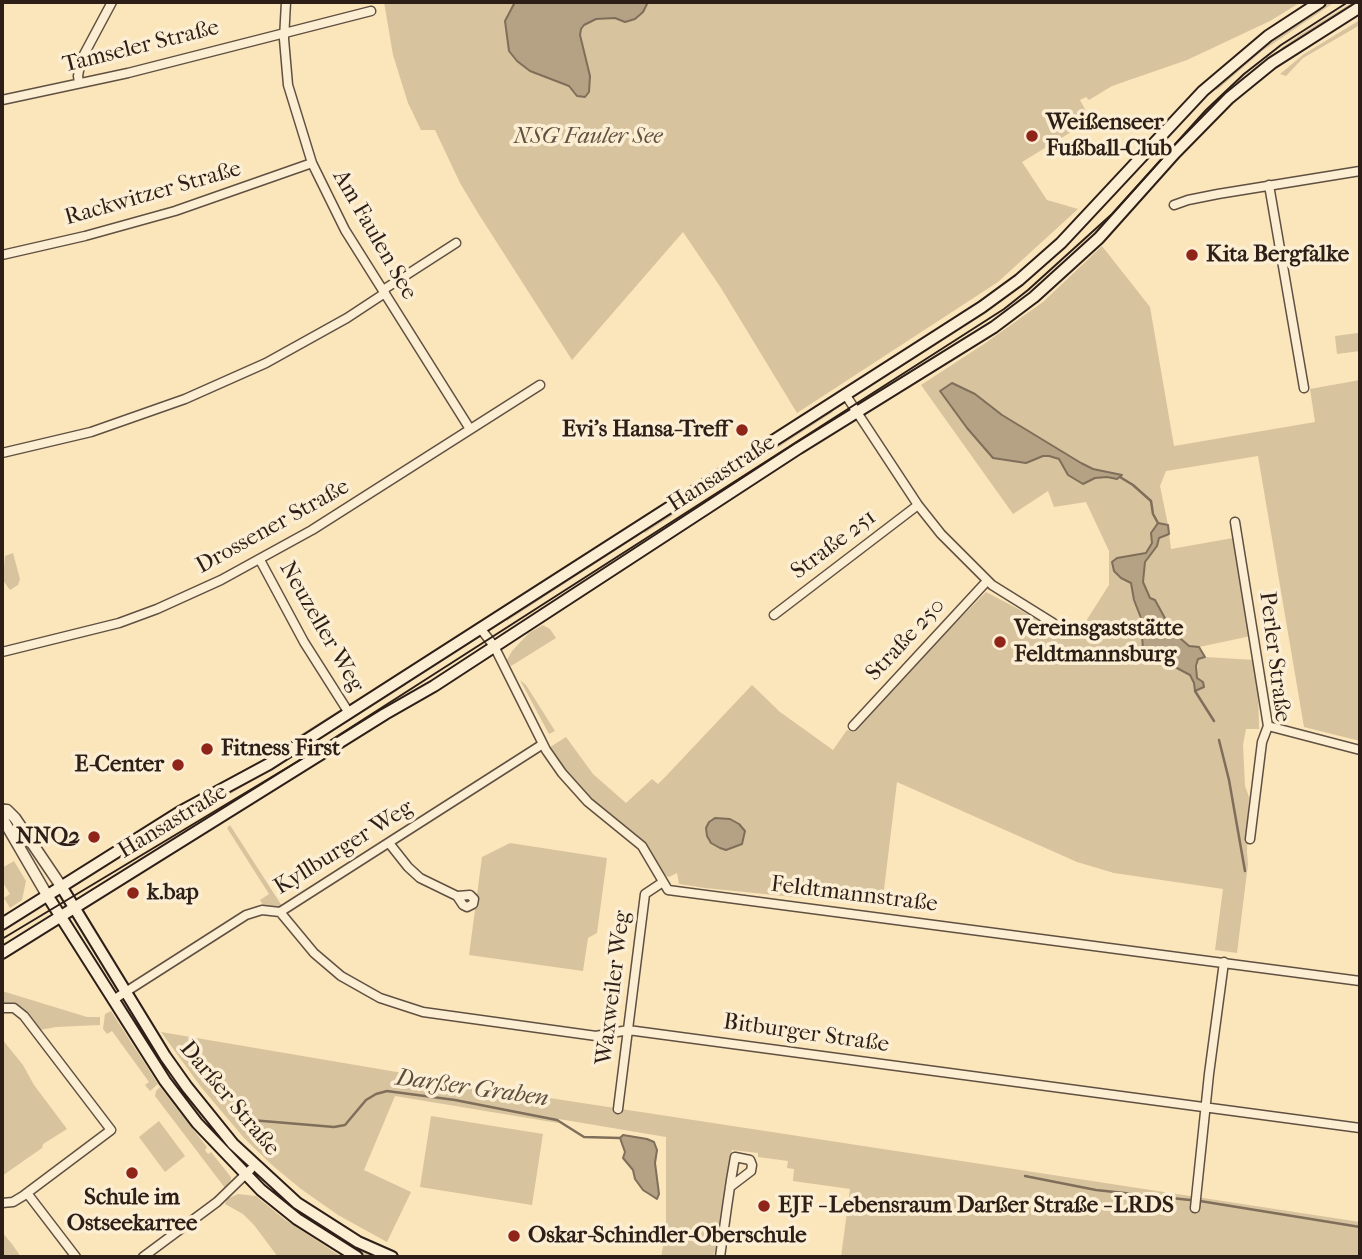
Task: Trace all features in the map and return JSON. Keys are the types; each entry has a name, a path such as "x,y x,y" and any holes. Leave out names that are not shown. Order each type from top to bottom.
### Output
{"main road":[{"name":"Hansastraße","path":"2,924 180,812 269,764 964,319 1019,280 1082,222 1203,91 1268,37 1320,2"},
{"name":"Hansastraße","path":"2,953 494,646 994,327 1034,297 1099,238 1175,153 1229,98 1272,63 1360,7"},
{"name":"Darßer Straße","path":"61,886 178,1076 233,1144 297,1203 330,1226 392,1257"},
{"name":"Darßer Straße","path":"47,895 165,1081 192,1118 245,1175 297,1219 358,1257"}],"street":[{"path":"79,83 81,60 111,2"},
{"name":"Am Faulen See","path":"286,2 288,85 312,163 345,230 470,429"},
{"name":"Tamseler Straße","path":"2,100 128,73 371,10"},
{"name":"Rackwitzer Straße","path":"2,254 85,236 175,211 312,163"},
{"path":"1174,205 1269,185 1360,171"},
{"path":"1269,185 1304,388"},
{"path":"2,453 91,432 185,399 266,363 347,318 456,243"},
{"name":"Drossener Straße","path":"2,652 99,629 157,609 260,560 312,530 540,385"},
{"path":"845,394 918,505 941,534 987,581 1053,623"},
{"name":"Straße 251","path":"774,615 918,505"},
{"name":"Perler Straße","path":"1235,522 1268,726 1262,742 1250,839"},
{"name":"Neuzeller Weg","path":"260,560 304,642 349,713"},
{"name":"Straße 250","path":"853,726 987,581"},
{"path":"480,628 494,646 543,744 573,787 648,853 663,882"},
{"path":"1268,726 1360,750"},
{"name":"Kyllburger Weg","path":"125,992 246,915 262,910 280,912 543,744"},
{"path":"47,895 4,821 2,809 15,818 61,886"},
{"path":"389,843 420,878 457,896"},
{"name":"Feldtmannstraße","path":"663,882 667,890 1360,981"},
{"name":"Waxweiler Weg","path":"618,1109 645,894 663,882"},
{"name":"Bitburger Straße","path":"280,912 304,942 341,976 380,998 403,1006 455,1017 596,1036 628,1030 1360,1128"},
{"path":"1195,1208 1224,962"},
{"path":"113,1000 125,992"},
{"path":"2,1008 14,1008 24,1016 111,1130 27,1193 13,1202 2,1203"},
{"path":"143,1257 217,1202 254,1166"},
{"path":"720,1257 730,1186"},
{"path":"27,1193 76,1257"}],"green space":[{"name":"NSG Fauler See","path":"384,2 1301,2 1270,21 1187,60 1112,86 1089,100 1086,97 1080,100 1086,111 1081,126 1022,162 1047,200 1078,209 998,282 797,413 721,288 683,232 572,360 460,183 435,130 421,130 408,103 393,55"},
{"path":"1328,2 1335,2 1262,51 1217,90 1214,87 1283,31"},
{"path":"1353,2 1358,2 1283,50 1281,48 1303,33"},
{"path":"1360,20 1360,25 1303,58 1286,76 1280,74 1304,54"},
{"path":"1102,246 1150,307 1174,446 1315,422 1310,389 1360,380 1360,741 1304,727 1258,456 1166,471 1160,486 1168,525 1161,523 1146,553 1136,557 1121,578 1131,583 1141,618 1143,650 1180,668 1190,675 1194,683 1197,678 1198,659 1205,657 1255,660 1259,729 1246,729 1243,745 1245,786 1249,797 1248,864 1237,953 1215,950 1223,889 1114,873 1077,862 897,782 882,906 705,888 679,884 677,873 669,877 665,875 650,850 579,788 547,749 566,737 593,774 626,803 652,779 658,784 752,685 780,712 833,750 847,730 854,732 986,592 1043,622 1079,632 1109,585 1109,551 1086,502 1054,507 1048,491 1013,514 921,385 1043,302"},
{"path":"1358,333 1360,351 1337,354 1335,336"},
{"path":"831,409 833,412 645,533 643,530"},
{"path":"637,534 638,536 507,621 506,619"},
{"path":"1169,534 1171,549 1233,538 1251,636 1199,647 1189,646 1172,631 1144,586 1142,571 1158,538"},
{"path":"13,553 20,579 18,585 10,590 2,579 2,571 5,556"},
{"path":"543,625 550,629 556,638 511,666 507,660 512,651 529,633"},
{"path":"520,680 526,685 555,731 549,734"},
{"path":"404,682 406,685 292,757 152,841 150,838 190,811"},
{"path":"341,709 338,714 280,752 274,751"},
{"path":"230,825 282,906 265,908 260,900 269,894 227,828"},
{"path":"510,843 607,858 597,933 588,938 583,971 469,955 482,857"},
{"path":"14,861 26,881 22,900 10,908 4,898 10,894 2,881 2,868"},
{"path":"2,991 87,1017 100,1017 100,1025 40,1030 20,1008 2,1004"},
{"path":"111,1011 158,1084 150,1091 145,1085 149,1082 112,1031 107,1034 103,1029 105,1014"},
{"path":"134,1015 237,1154 232,1158 177,1090 129,1017"},
{"path":"161,1032 556,1099 1360,1222 1360,1257 841,1257 850,1189 793,1181 794,1169 787,1168 788,1161 732,1150 718,1242 713,1257 661,1257 666,1231 666,1137 559,1119 558,1123 395,1096 364,1170 411,1192 387,1242 338,1215 272,1165 244,1138 201,1087"},
{"path":"2,1039 67,1129 2,1176"},
{"path":"160,1087 207,1147 205,1150 208,1154 211,1152 231,1177 225,1188 155,1096"},
{"path":"431,1116 543,1134 532,1205 420,1187"},
{"path":"159,1121 185,1156 165,1172 139,1137"},
{"path":"262,1183 319,1226 379,1257 368,1257 341,1243 294,1212"},
{"path":"238,1194 256,1196 284,1219 342,1257 278,1257 243,1214 225,1204 227,1199"},
{"path":"2,1232 12,1244 21,1257 2,1257"}],"shaded area":[{"path":"515,2 648,2 643,12 635,19 625,22 615,18 596,19 581,29 580,35 590,76 589,92 585,97 577,96 569,86 530,71 509,51 505,21"},
{"path":"952,383 975,394 1002,415 1081,463 1093,469 1122,475 1117,479 1095,478 1083,484 1068,475 1059,459 1049,456 1026,463 993,458 940,391"},
{"path":"1158,523 1168,525 1169,534 1159,538 1157,546 1145,562 1143,582 1150,598 1155,600 1172,631 1189,646 1199,647 1205,657 1198,659 1196,666 1197,678 1203,682 1204,687 1195,691 1190,675 1143,650 1141,618 1131,583 1114,571 1112,562 1117,558 1146,553 1152,543 1151,533"},
{"path":"715,818 730,819 739,824 745,831 742,844 726,850 711,843 706,828"},
{"path":"623,1135 654,1142 657,1150 657,1199 643,1190 635,1179 633,1170 623,1158 625,1152 620,1138"}],"waterway":[{"path":"1120,477 1151,501 1158,523"},
{"path":"1195,691 1214,721"},
{"path":"1219,740 1245,871"},
{"name":"Darßer Graben","path":"243,1123 251,1120 334,1127 345,1125 366,1100 387,1091 455,1100 557,1120 584,1137 620,1138"},
{"path":"1025,1176 1096,1190 1190,1200"},
{"path":"1200,1201 1360,1227"}],"tram line":[{"path":"2,939 300,760 1004,309 1112,214 1206,110 1244,74 1281,45 1348,2"}],"place":[{"name":"Weißenseer Fußball-Club","path":"1032,136"},
{"name":"Kita Bergfalke","path":"1192,255"},
{"name":"Evi's Hansa-Treff","path":"742,430"},
{"name":"Vereinsgaststätte Feldtmannsburg","path":"1000,642"},
{"name":"Fitness First","path":"207,749"},
{"name":"E-Center","path":"178,765"},
{"name":"NNQ2","path":"94,837"},
{"name":"k.bap","path":"133,893"},
{"name":"Schule im Ostseekarree","path":"132,1173"},
{"name":"EJF - Lebensraum Darßer Straße - LRDS","path":"764,1206"},
{"name":"Oskar-Schindler-Oberschule","path":"514,1236"}]}
